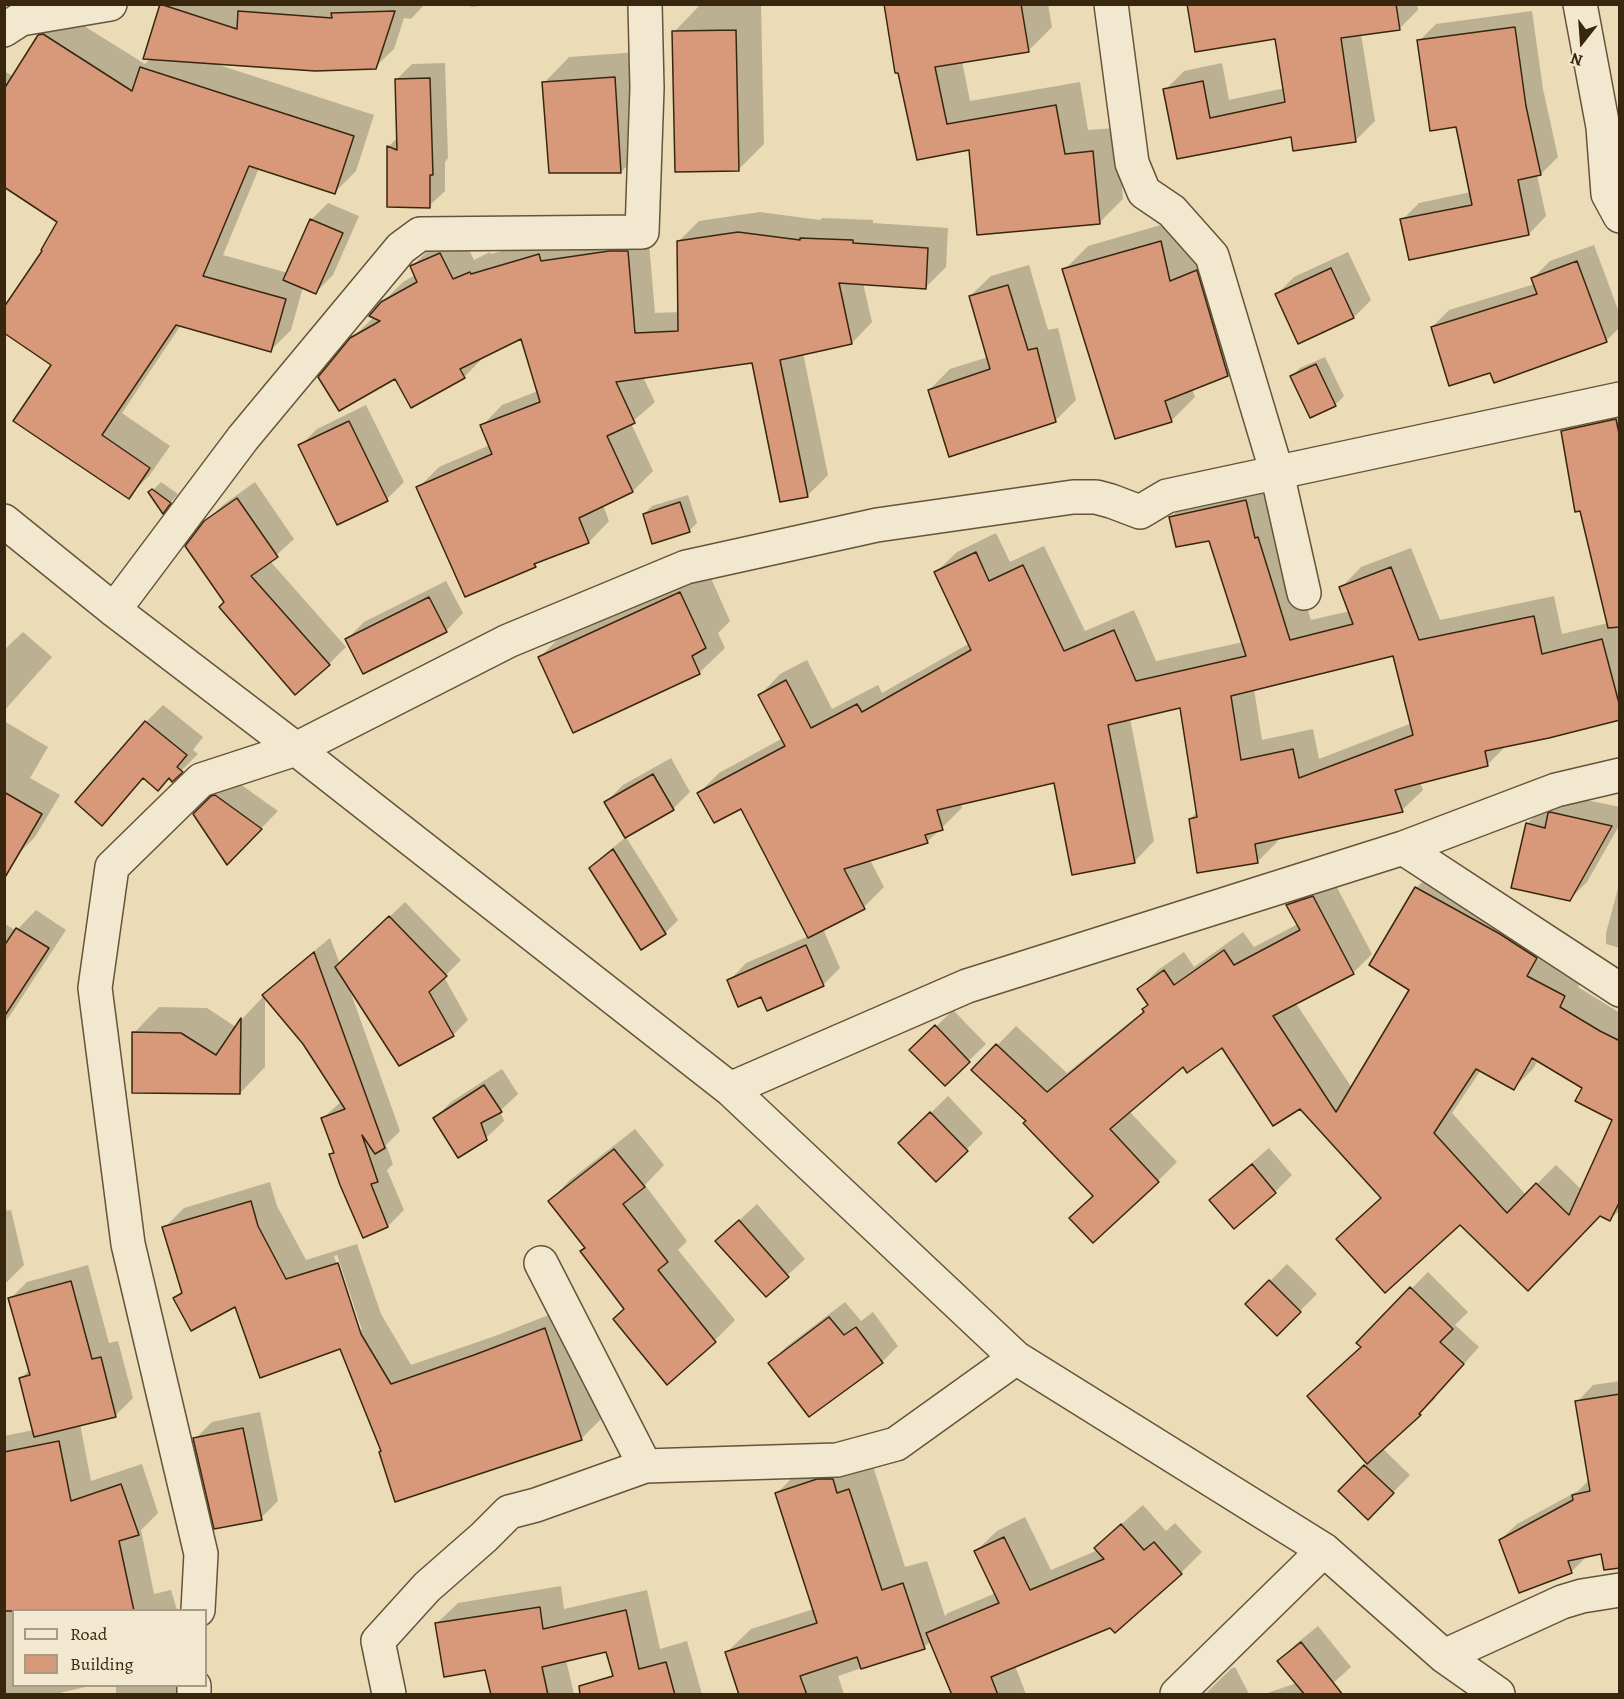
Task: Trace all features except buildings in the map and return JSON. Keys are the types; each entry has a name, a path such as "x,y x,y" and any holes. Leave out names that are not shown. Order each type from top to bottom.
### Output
{"street":[{"path":"4,30 21,19 110,4"},
{"path":"114,610 243,438 401,248 420,234 642,232 647,88 645,4"},
{"path":"1111,4 1132,163 1144,192 1172,211 1212,256 1277,473 1305,593"},
{"path":"1580,4 1610,111 1603,127 1616,199"},
{"path":"198,1609 201,1554 128,1244 95,988 111,867 201,780 296,749 508,641 686,567 878,525 1073,496 1096,497 1140,512 1167,496 1620,399"},
{"path":"4,521 114,610 296,749 730,1089 1016,1358 1324,1550 1444,1656 1498,1695"},
{"path":"730,1089 967,986 1403,848 1556,790 1620,775"},
{"path":"1403,848 1620,990"},
{"path":"541,1263 645,1466"},
{"path":"388,1695 378,1641 427,1587 509,1512 536,1505 645,1466 837,1460 896,1444 1016,1358"},
{"path":"1177,1695 1324,1550"},
{"path":"1444,1656 1562,1602 1582,1596 1620,1590"}]}
